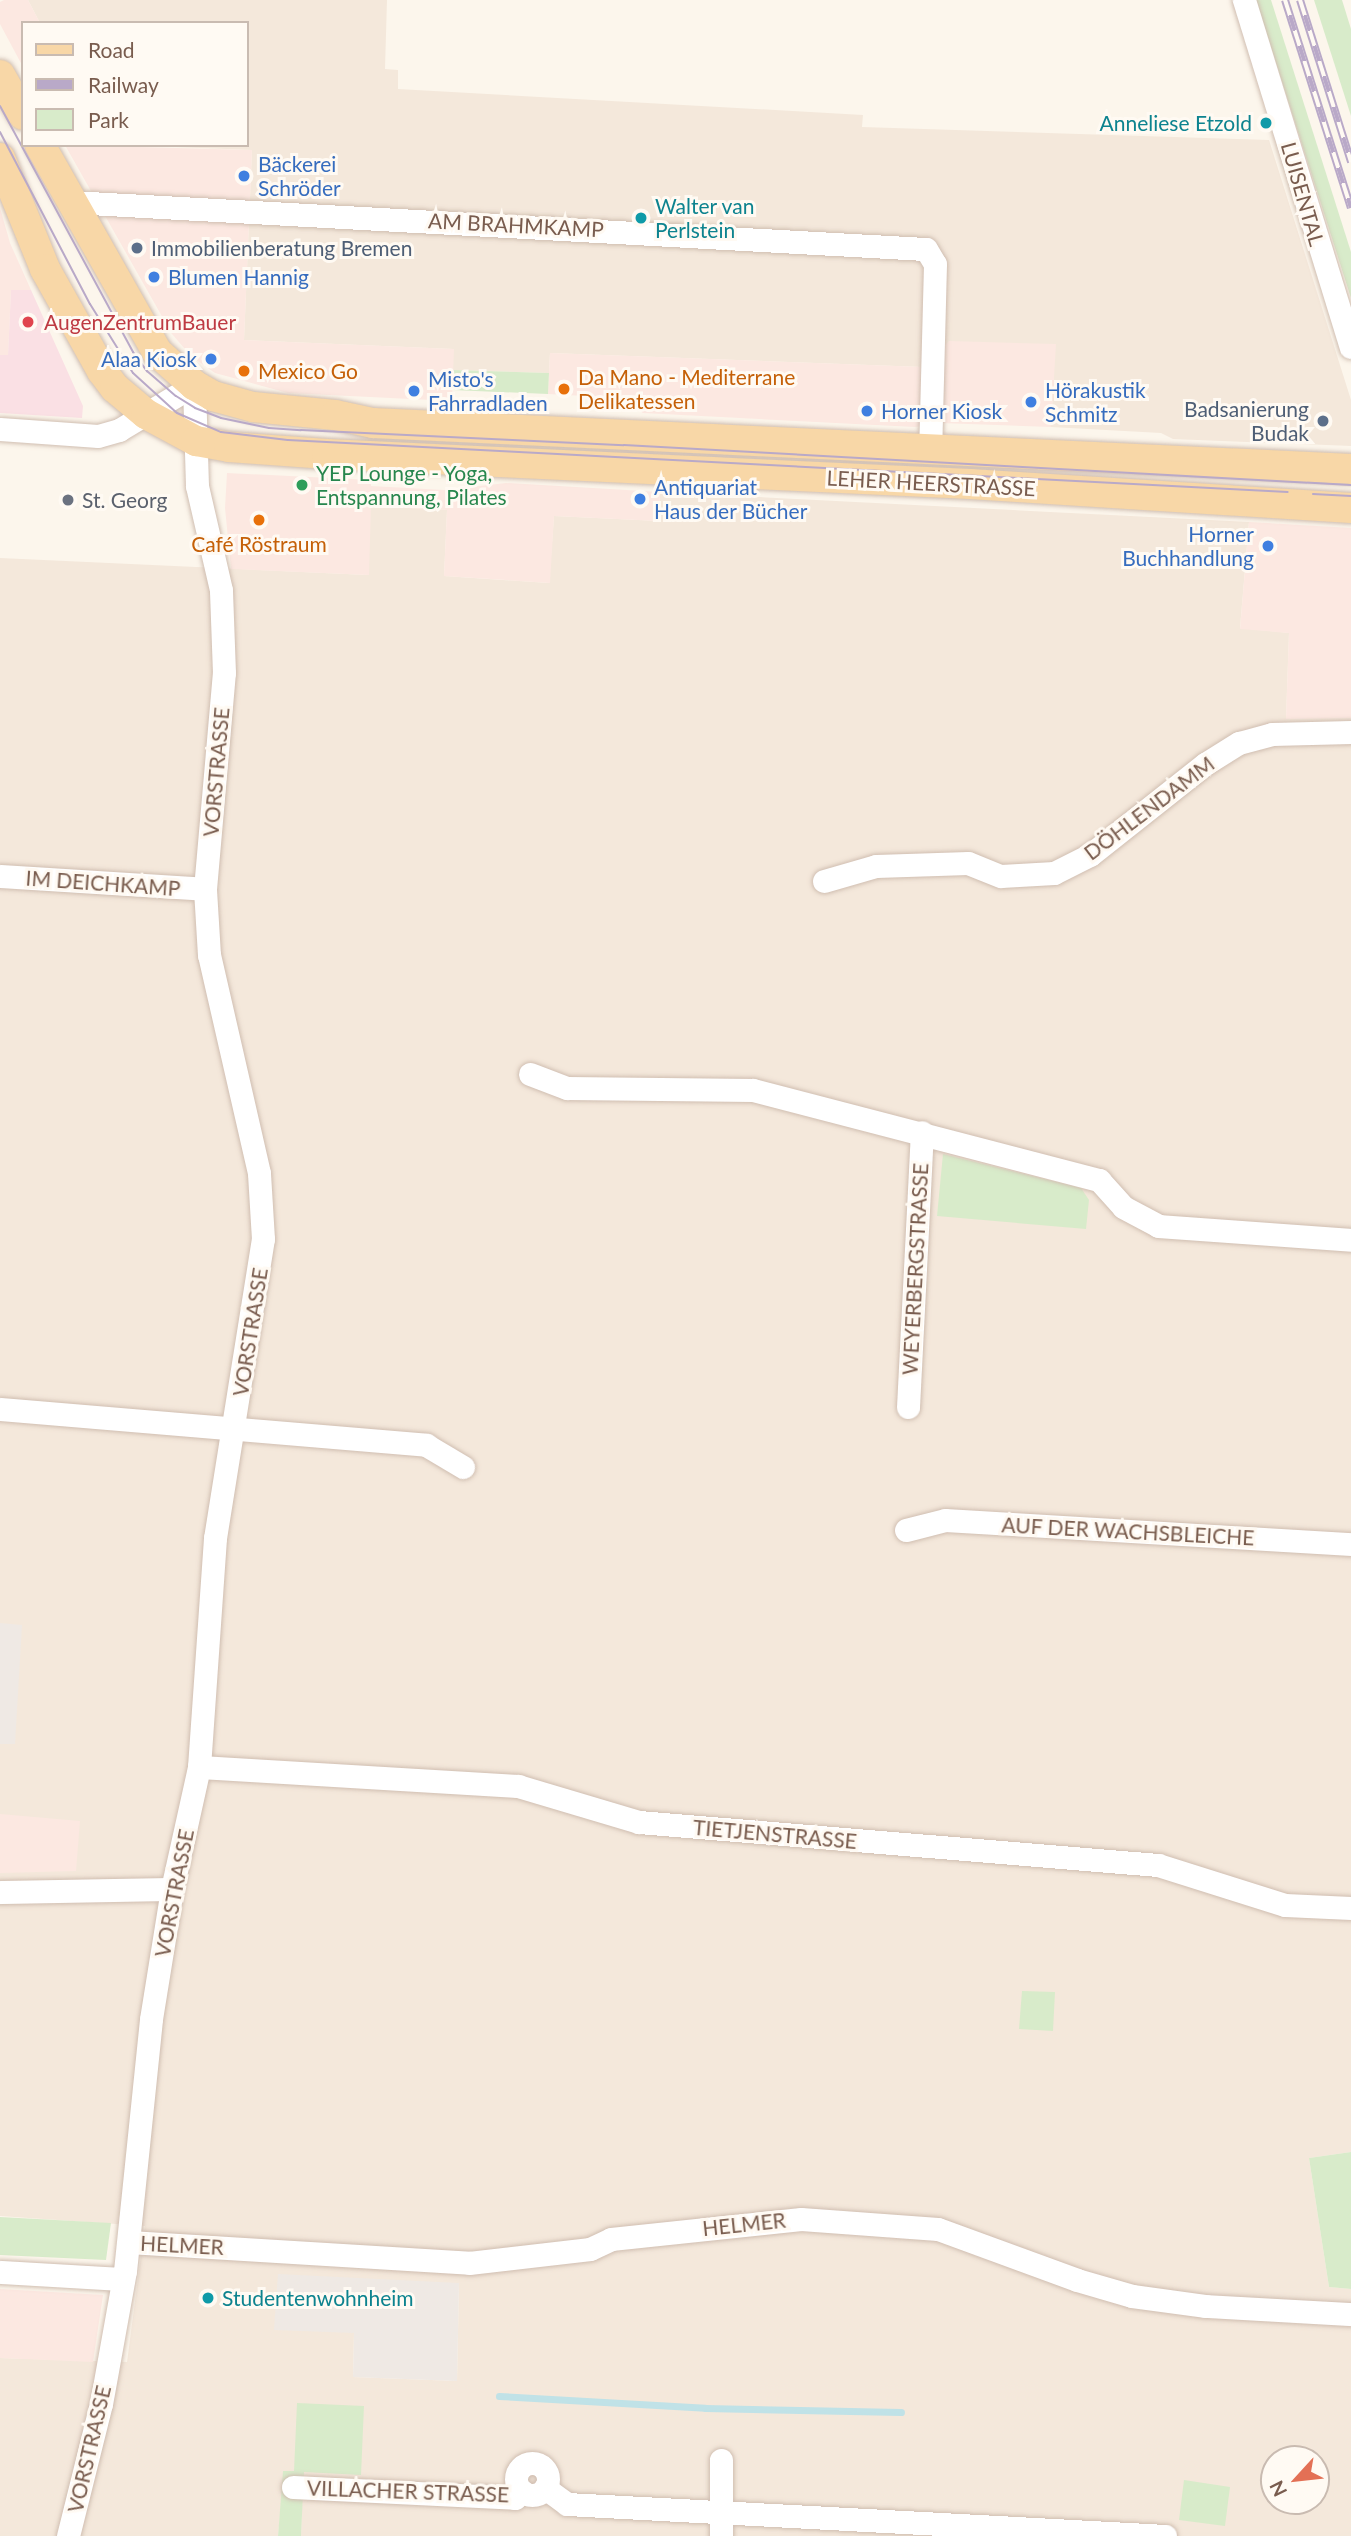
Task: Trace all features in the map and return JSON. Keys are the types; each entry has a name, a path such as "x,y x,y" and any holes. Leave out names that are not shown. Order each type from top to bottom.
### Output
{"main road":[{"path":"0,75 21,112"},
{"name":"LEHER HEERSTRASSE","path":"41,147 157,352 194,385 213,396 253,407 335,415 373,423 1351,469"},
{"name":"LEHER HEERSTRASSE","path":"0,158 45,269 115,388 146,414 195,441 229,447 327,454 970,484 1351,508"}],"street":[{"name":"LUISENTAL","path":"1244,0 1351,347"},
{"name":"AM BRAHMKAMP","path":"71,202 926,249 935,264 930,449"},
{"path":"0,429 98,436 119,430 194,385"},
{"name":"VORSTRASSE","path":"68,2536 102,2404 129,2242 151,2019 172,1889 199,1767 215,1538 264,1239 259,1173 209,955 205,889 224,673 221,590 197,486 194,385"},
{"name":"DÖHLENDAMM","path":"824,881 876,866 968,863 1001,876 1054,873 1090,855 1205,764 1239,743 1272,734 1351,732"},
{"name":"IM DEICHKAMP","path":"0,876 205,889"},
{"name":"WEYERBERGSTRASSE","path":"530,1074 567,1088 754,1090 1099,1180 1123,1207 1158,1226 1351,1240"},
{"name":"WEYERBERGSTRASSE","path":"908,1407 922,1132"},
{"path":"0,1409 180,1422 234,1431 426,1445 463,1467"},
{"name":"AUF DER WACHSBLEICHE","path":"906,1530 945,1520 1351,1544"},
{"name":"TIETJENSTRASSE","path":"199,1767 518,1786 639,1822 1158,1865 1285,1905 1351,1908"},
{"path":"0,1892 172,1889"},
{"name":"HELMER","path":"129,2242 469,2263 590,2249 611,2239 801,2219 938,2229 1077,2280 1132,2296 1206,2306 1351,2314"},
{"path":"0,2272 123,2279"},
{"path":"721,2460 721,2536"},
{"name":"VILLACHER STRASSE","path":"293,2487 515,2498 522,2491 537,2494 545,2488 567,2504 1165,2536"}],"shaded area":[{"path":"28,0 387,0 385,69 398,70 398,89 863,115 862,127 1269,140 1351,400 1351,446 1173,439 1161,433 1051,427 1055,344 923,367 550,353 549,373 453,370 453,349 244,340 252,150 175,147 248,147 248,21 39,21"},
{"path":"28,0 39,21 21,21 21,63 0,24 0,2"},
{"path":"66,147 252,150 244,340 454,349 452,401 288,393 215,373 192,357 172,334"},
{"path":"0,208 10,243 31,290 11,290 8,355 0,355"},
{"name":"AugenZentrumBauer","path":"11,290 31,290 83,406 82,418 0,413 0,355 8,355"},
{"path":"949,341 1056,344 1051,427 940,423 915,427 643,413 622,398 548,394 550,353 923,367"},
{"path":"227,473 371,480 371,486 444,490 506,483 660,492 659,521 554,516 550,583 444,576 447,510 371,506 369,575 231,569 225,508"},
{"path":"660,492 1249,522 1240,628 1289,633 1286,718 1351,718 1351,2152 1309,2158 1329,2287 1351,2289 1351,2536 301,2536 303,2473 284,2471 278,2536 0,2536 0,2358 127,2362 145,2226 0,2216 0,558 368,575 370,506 447,510 444,576 549,583 554,516 659,521","holes":["459,2283 457,2381 353,2377 354,2333"]},
{"path":"1249,522 1351,528 1351,718 1286,719 1289,633 1240,629"},
{"path":"0,1623 22,1625 15,1744 0,1744"},
{"path":"0,1814 80,1821 76,1871 0,1873"},
{"path":"278,2274 459,2283 457,2381 353,2377 354,2333 274,2330"},
{"path":"0,2289 103,2295 93,2362 0,2358"}],"green space":[{"path":"1256,0 1271,0 1351,252 1351,298"},
{"path":"1314,0 1342,0 1351,29 1351,116"},
{"path":"453,370 549,373 548,394 452,390"},
{"path":"943,1154 1081,1188 1089,1200 1086,1229 937,1216"},
{"path":"1022,1991 1055,1992 1053,2031 1019,2029"},
{"path":"1351,2152 1351,2289 1329,2287 1309,2158"},
{"path":"0,2217 111,2223 106,2260 0,2255"},
{"path":"297,2403 364,2406 361,2475 304,2472 301,2536 278,2536 283,2471 294,2471"},
{"path":"1184,2480 1230,2487 1225,2526 1179,2520"}],"waterway":[{"path":"499,2396 705,2408 901,2412"}],"tram line":[{"path":"0,106 21,145"},
{"path":"0,132 90,304 133,373 177,413 221,432 288,440 1288,492"},
{"path":"22,147 133,352 147,371 176,396 195,408 221,418 269,428 301,430 1351,485"},
{"path":"1313,494 1351,496"}],"railway":[{"path":"1285,0 1351,208"},
{"path":"1300,0 1351,162"}],"place":[{"name":"Anneliese Etzold","path":"1266,123"},
{"name":"Bäckerei Schröder","path":"244,176"},
{"name":"Walter van Perlstein","path":"641,218"},
{"name":"Immobilienberatung Bremen","path":"137,248"},
{"name":"Blumen Hannig","path":"154,277"},
{"name":"AugenZentrumBauer","path":"28,322"},
{"name":"Alaa Kiosk","path":"211,359"},
{"name":"Mexico Go","path":"244,371"},
{"name":"Da Mano - Mediterrane Delikatessen","path":"564,389"},
{"name":"Misto's Fahrradladen","path":"414,391"},
{"name":"Hörakustik Schmitz","path":"1031,402"},
{"name":"Horner Kiosk","path":"867,411"},
{"name":"Badsanierung Budak","path":"1323,421"},
{"name":"YEP Lounge - Yoga, Entspannung, Pilates","path":"302,485"},
{"name":"Antiquariat Haus der Bücher","path":"640,499"},
{"name":"St. Georg","path":"68,500"},
{"name":"Café Röstraum","path":"259,520"},
{"name":"Horner Buchhandlung","path":"1268,546"},
{"name":"Studentenwohnheim","path":"208,2298"}]}
